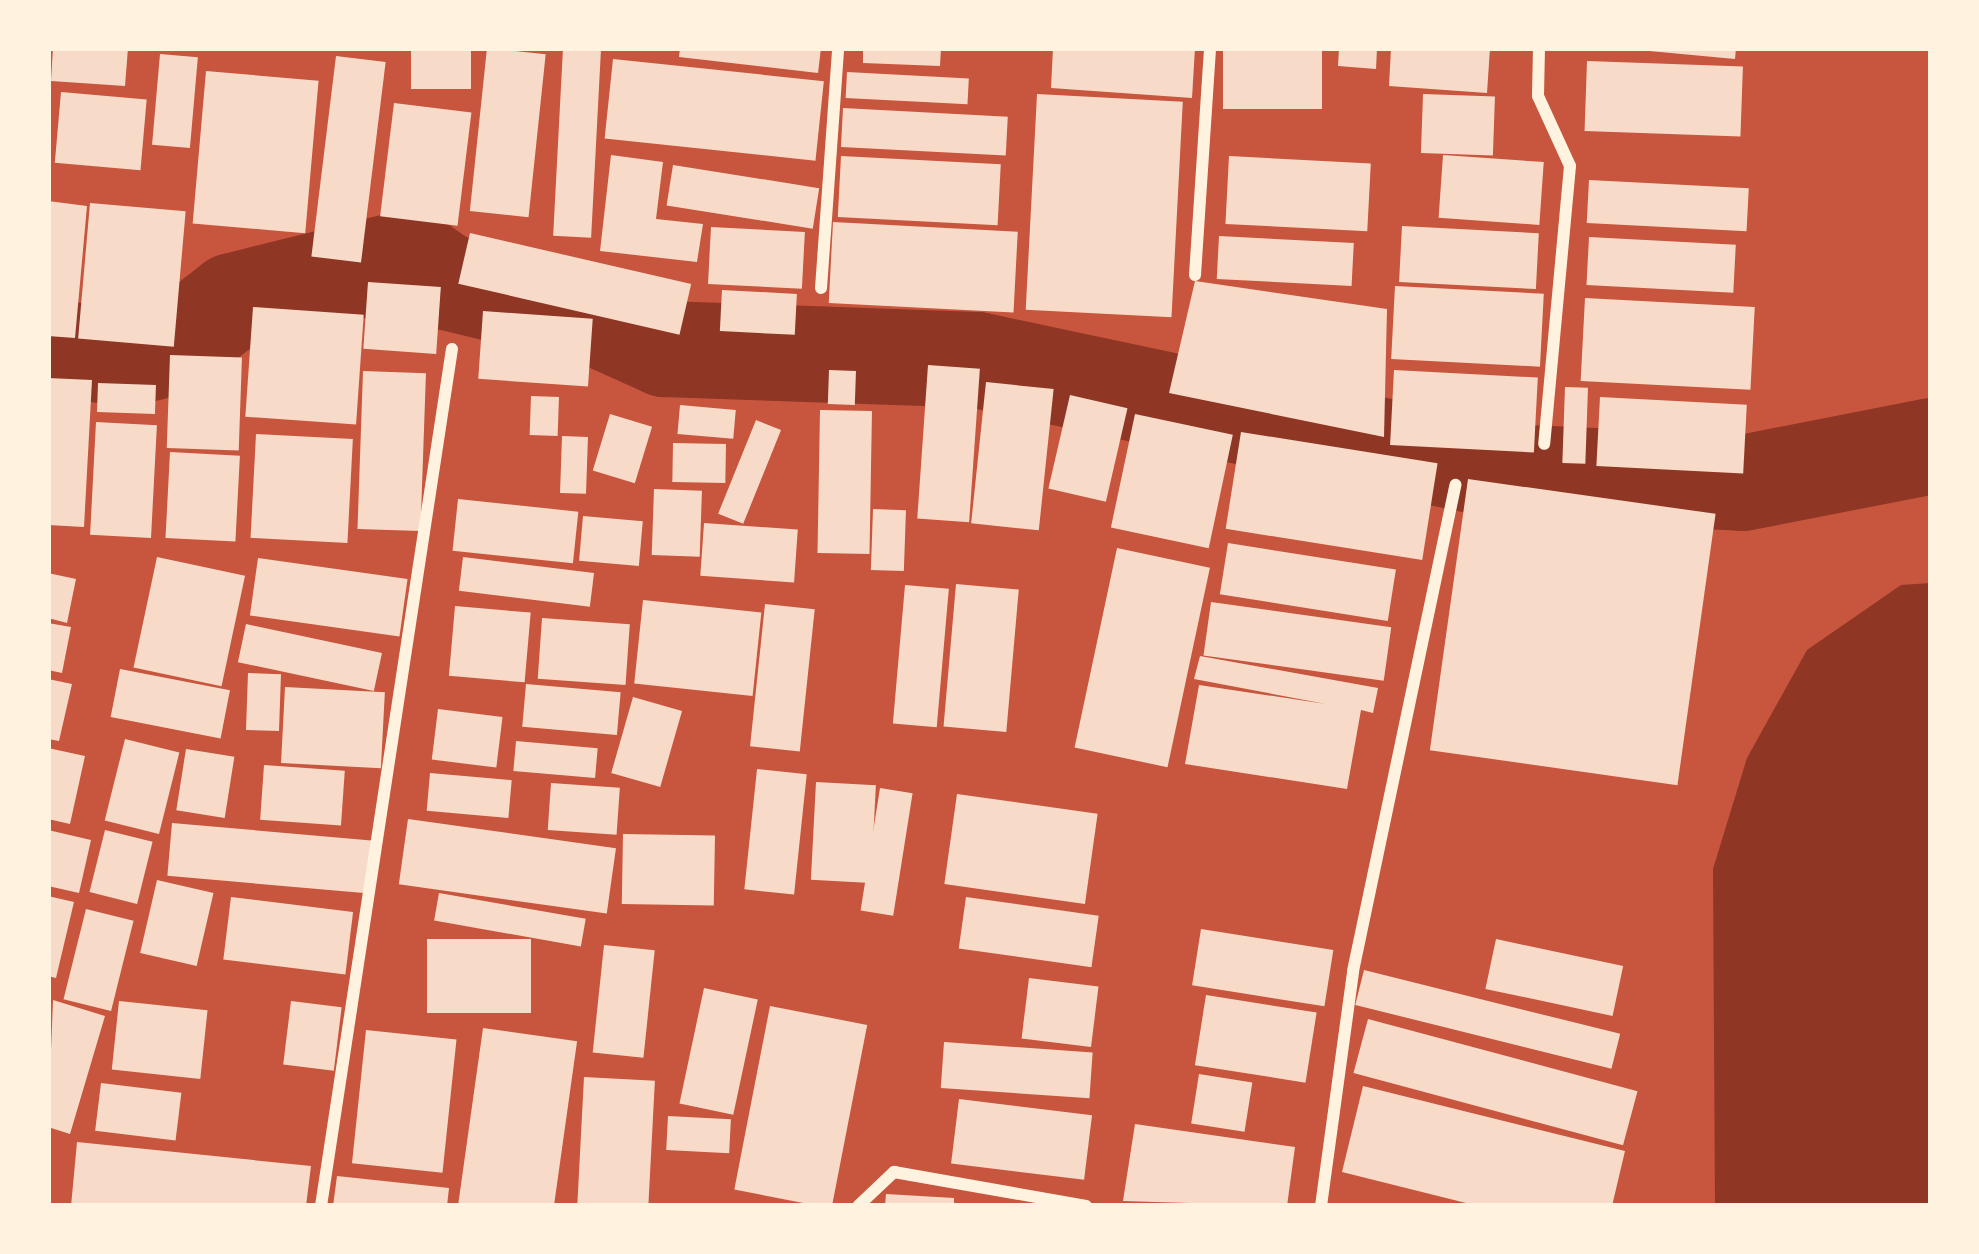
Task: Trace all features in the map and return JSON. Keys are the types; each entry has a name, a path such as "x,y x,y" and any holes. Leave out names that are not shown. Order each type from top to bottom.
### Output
{"street":[{"path":"821,288 838,48"},
{"path":"1195,275 1210,48"},
{"path":"1539,48 1538,96 1570,166 1544,444"},
{"path":"321,1206 452,350"},
{"path":"1321,1206 1353,971 1455,485"},
{"path":"858,1206 894,1172 1086,1206"}],"shaded area":[{"path":"1931,583 1931,1206 1715,1206 1713,869 1747,758 1807,650 1901,585"}],"building":[{"path":"53,48 128,48 125,86 51,81"},
{"path":"411,48 471,48 471,89 411,89"},
{"path":"487,48 546,54 529,217 470,211"},
{"path":"563,48 601,50 591,238 553,236"},
{"path":"680,48 821,48 818,73 679,57"},
{"path":"863,48 941,48 940,66 863,63"},
{"path":"1053,48 1195,48 1192,98 1051,88"},
{"path":"1223,48 1322,48 1322,109 1223,109"},
{"path":"1339,48 1377,48 1376,69 1338,66"},
{"path":"1391,48 1490,48 1487,93 1389,86"},
{"path":"1617,48 1736,48 1735,59"},
{"path":"160,54 198,57 190,148 152,145"},
{"path":"336,56 386,62 361,263 311,256"},
{"path":"613,59 824,81 815,161 605,139"},
{"path":"1587,61 1743,66 1740,136 1585,131"},
{"path":"206,71 319,81 305,233 193,223"},
{"path":"847,72 969,78 967,104 846,98"},
{"path":"61,92 147,99 140,170 55,163"},
{"path":"1037,94 1183,102 1171,317 1026,310"},
{"path":"1423,94 1495,97 1493,155 1421,153"},
{"path":"394,103 471,113 458,226 380,216"},
{"path":"843,108 1008,117 1006,156 841,147"},
{"path":"611,155 663,162 656,219 703,224 697,262 600,251"},
{"path":"1443,155 1544,162 1539,225 1439,218"},
{"path":"841,156 1001,164 998,225 838,217"},
{"path":"1229,156 1371,163 1367,231 1225,224"},
{"path":"673,165 819,188 813,229 667,205"},
{"path":"1589,180 1749,188 1747,231 1587,223"},
{"path":"48,201 87,206 75,338 48,336"},
{"path":"90,203 186,211 174,347 78,338"},
{"path":"833,222 1018,232 1014,313 829,303"},
{"path":"1402,226 1539,233 1536,289 1399,282"},
{"path":"711,227 805,232 802,289 708,284"},
{"path":"470,233 691,284 679,335 458,284"},
{"path":"1219,236 1354,243 1352,286 1217,279"},
{"path":"1589,237 1736,245 1733,293 1586,285"},
{"path":"1195,281 1387,309 1384,437 1169,393"},
{"path":"368,282 441,287 436,354 363,349"},
{"path":"1395,286 1544,294 1540,367 1391,359"},
{"path":"722,290 797,294 795,335 720,331"},
{"path":"1585,298 1755,307 1750,390 1581,381"},
{"path":"253,307 364,315 356,424 245,417"},
{"path":"483,311 593,319 588,387 478,379"},
{"path":"170,355 242,358 239,450 167,448"},
{"path":"928,365 980,369 969,522 917,519"},
{"path":"829,370 856,371 855,405 828,404"},
{"path":"1394,370 1538,378 1534,452 1390,445"},
{"path":"363,371 426,373 420,531 357,529"},
{"path":"48,378 92,380 84,527 48,525"},
{"path":"986,382 1054,389 1039,530 971,523"},
{"path":"98,383 156,385 155,414 97,412"},
{"path":"1565,387 1588,388 1585,464 1562,463"},
{"path":"1070,395 1127,408 1106,502 1048,489"},
{"path":"531,396 559,397 558,436 530,435"},
{"path":"1600,397 1747,405 1743,474 1596,466"},
{"path":"680,405 736,410 733,439 677,434"},
{"path":"820,410 872,411 869,554 818,553"},
{"path":"610,414 652,427 635,483 593,470"},
{"path":"1135,414 1233,435 1209,548 1111,527"},
{"path":"756,420 781,430 743,524 718,514"},
{"path":"96,422 157,425 151,538 90,535"},
{"path":"1241,432 1438,463 1422,560 1226,529"},
{"path":"256,434 353,439 347,543 251,538"},
{"path":"562,436 588,437 586,494 560,493"},
{"path":"673,443 726,444 725,483 672,482"},
{"path":"170,452 240,456 235,542 165,538"},
{"path":"1468,479 1716,514 1677,785 1430,750"},
{"path":"654,489 702,491 700,557 652,555"},
{"path":"458,499 578,512 573,563 453,551"},
{"path":"873,509 906,510 904,571 871,570"},
{"path":"583,516 643,521 639,566 579,561"},
{"path":"704,523 798,530 794,582 700,576"},
{"path":"1228,543 1396,570 1388,621 1220,594"},
{"path":"1117,548 1210,568 1168,767 1075,748"},
{"path":"157,557 245,576 222,686 134,668"},
{"path":"463,557 594,573 590,607 459,591"},
{"path":"258,558 408,579 399,636 250,615"},
{"path":"48,573 76,579 67,623 48,618"},
{"path":"956,584 1019,589 1006,732 944,726"},
{"path":"905,585 949,589 937,727 893,723"},
{"path":"643,600 761,612 753,696 634,684"},
{"path":"1211,602 1391,627 1384,681 1203,655"},
{"path":"765,604 815,609 800,751 750,746"},
{"path":"455,606 531,613 525,682 449,676"},
{"path":"542,618 630,624 626,685 538,679"},
{"path":"48,623 71,627 62,673 48,670"},
{"path":"246,624 382,653 374,691 238,662"},
{"path":"1200,656 1378,688 1373,713 1361,710 1347,789 1185,764 1199,685 1326,704 1194,679"},
{"path":"120,669 230,690 221,738 111,717"},
{"path":"248,673 281,674 279,731 246,730"},
{"path":"48,679 72,684 59,741 48,739"},
{"path":"526,684 621,692 617,735 522,727"},
{"path":"285,687 385,692 381,768 281,763"},
{"path":"633,697 682,711 660,787 611,773"},
{"path":"438,709 503,717 496,768 432,760"},
{"path":"125,739 179,753 159,834 105,821"},
{"path":"516,741 598,748 595,778 513,771"},
{"path":"48,748 85,756 70,824 48,819"},
{"path":"186,749 234,757 225,818 176,810"},
{"path":"264,765 345,771 341,826 260,820"},
{"path":"757,769 807,774 794,895 744,889"},
{"path":"430,773 512,780 508,818 427,811"},
{"path":"816,782 876,785 871,883 811,880"},
{"path":"551,783 620,788 617,835 548,830"},
{"path":"880,788 913,793 893,916 861,910"},
{"path":"957,794 1098,814 1085,904 944,884"},
{"path":"408,819 616,848 607,914 399,884"},
{"path":"172,823 371,840 367,893 167,876"},
{"path":"48,830 91,840 79,893 48,886"},
{"path":"105,830 153,842 137,904 90,892"},
{"path":"623,834 715,836 714,906 622,904"},
{"path":"157,880 214,893 197,966 140,953"},
{"path":"439,893 586,919 581,946 434,921"},
{"path":"48,896 74,902 56,978 48,976"},
{"path":"231,897 353,912 345,975 223,960"},
{"path":"966,897 1099,916 1091,967 959,948"},
{"path":"86,909 134,921 111,1011 64,999"},
{"path":"1201,929 1333,950 1324,1006 1192,985"},
{"path":"427,939 531,939 531,1013 427,1013"},
{"path":"1496,939 1623,966 1613,1016 1485,989"},
{"path":"604,945 655,950 643,1058 593,1052"},
{"path":"1364,970 1620,1034 1611,1069 1355,1005"},
{"path":"1029,978 1098,987 1091,1047 1022,1039"},
{"path":"704,988 758,999 733,1115 679,1103"},
{"path":"1206,995 1317,1013 1306,1083 1195,1065"},
{"path":"53,1000 105,1016 70,1134 48,1127"},
{"path":"119,1001 208,1010 200,1079 112,1070"},
{"path":"291,1001 342,1007 334,1071 283,1065"},
{"path":"770,1006 867,1025 832,1206 734,1190"},
{"path":"1368,1019 1637,1091 1623,1145 1354,1073"},
{"path":"483,1028 577,1041 554,1206 458,1206"},
{"path":"366,1030 457,1040 442,1173 352,1163"},
{"path":"944,1042 1093,1052 1089,1098 941,1088"},
{"path":"1199,1074 1252,1082 1245,1132 1191,1123"},
{"path":"584,1077 655,1081 648,1206 577,1206"},
{"path":"101,1083 181,1093 176,1141 95,1131"},
{"path":"1363,1086 1625,1151 1612,1206 1478,1206 1342,1172"},
{"path":"959,1099 1092,1115 1084,1180 951,1164"},
{"path":"668,1116 731,1119 729,1153 666,1150"},
{"path":"1135,1124 1295,1147 1287,1206 1123,1201"},
{"path":"77,1142 311,1166 306,1206 71,1206"},
{"path":"337,1176 449,1188 447,1206 333,1206"},
{"path":"886,1194 954,1198 954,1206 885,1206"}],"waterway":[{"path":"48,346 126,359 174,347 233,301 411,257 447,282 596,318 665,349 977,360 1505,472 1743,483 1931,446"}]}
